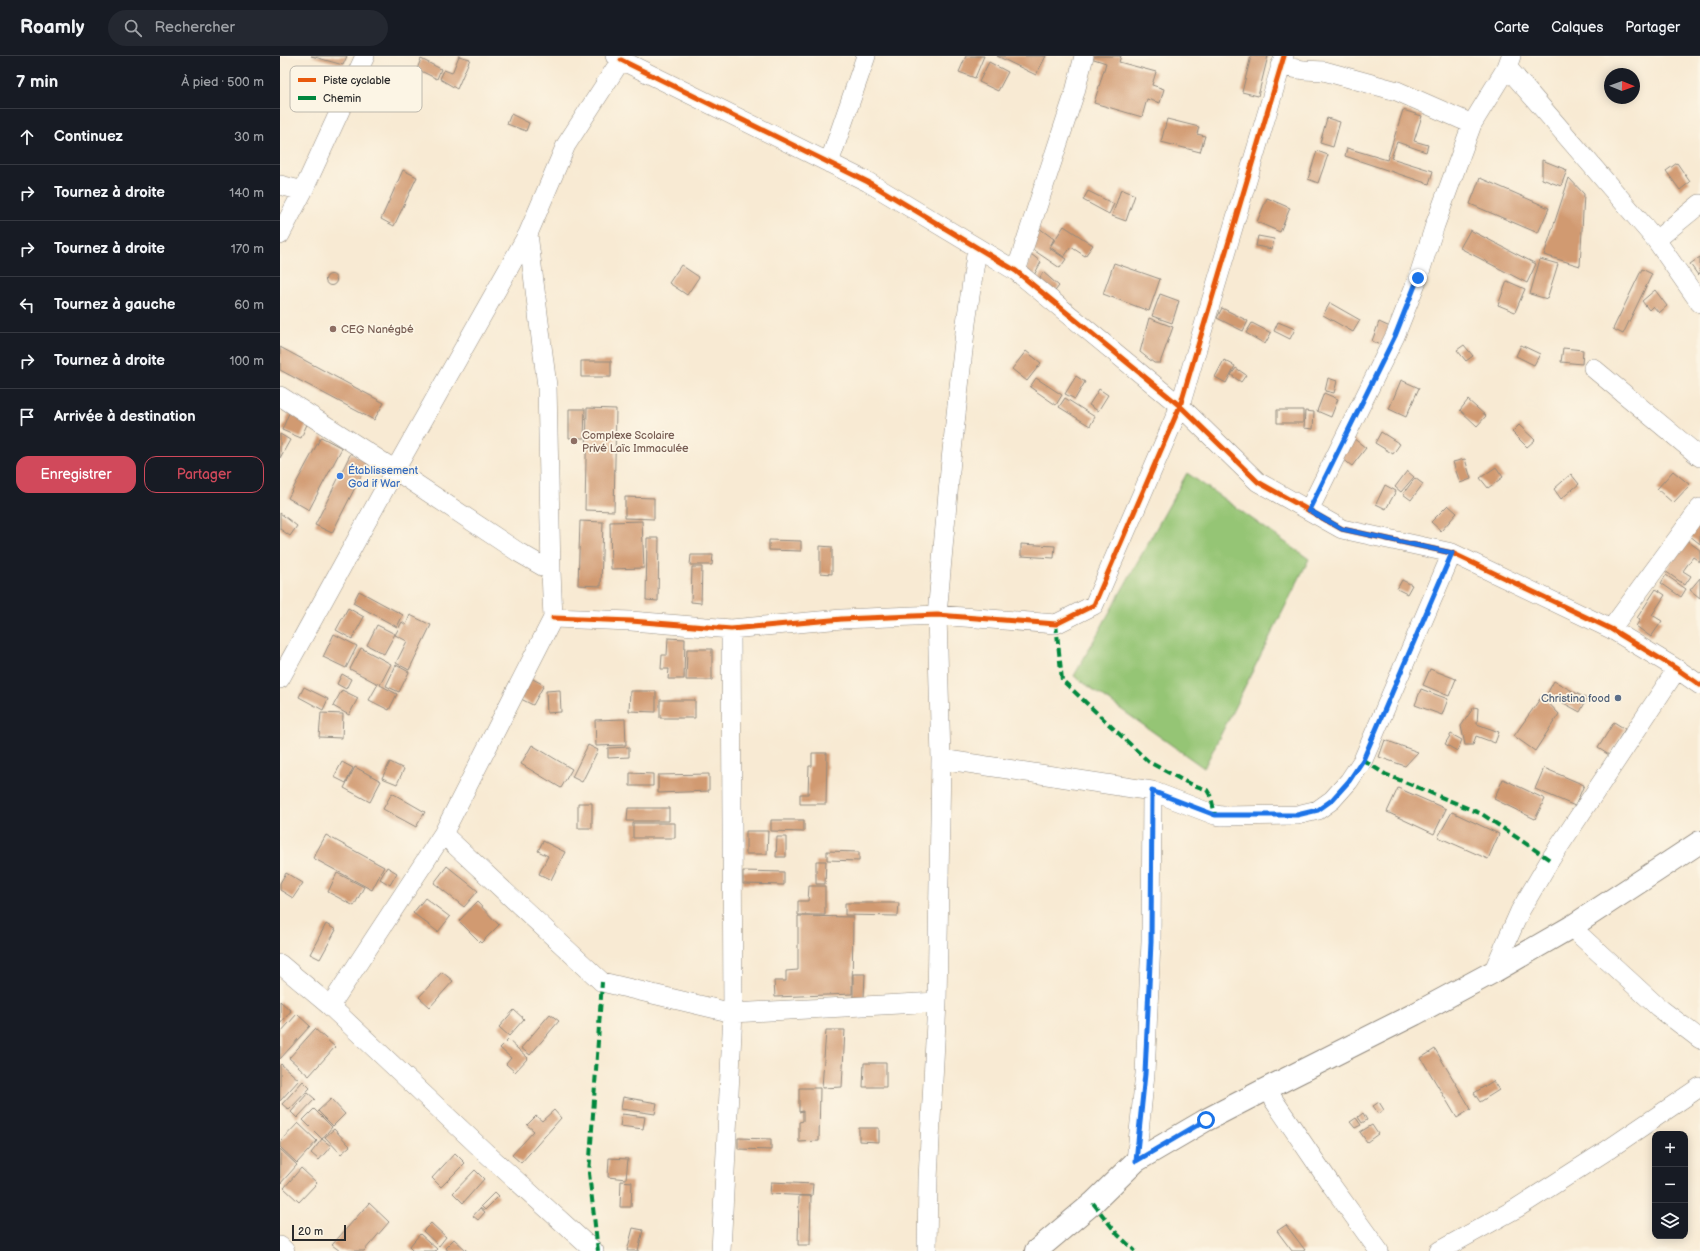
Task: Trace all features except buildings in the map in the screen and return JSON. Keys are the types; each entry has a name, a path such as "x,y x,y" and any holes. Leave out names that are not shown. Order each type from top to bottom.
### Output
{"street":[{"path":"360,66 365,56"},
{"path":"829,164 866,56"},
{"path":"1016,271 1073,98 1084,56"},
{"path":"280,679 395,470 528,234 566,145 618,58 829,164 868,182 1016,271 1180,406 1258,482 1342,529 1452,553 1612,629 1677,669 1700,686"},
{"path":"553,618 631,621 731,629 842,619 937,615 1056,624 1094,605 1180,406 1282,61 1304,70 1324,71 1397,91 1472,124"},
{"path":"1309,510 1395,336 1418,278 1437,218 1472,124 1509,62 1656,240 1700,303"},
{"path":"280,235 303,191 339,112"},
{"path":"280,185 303,191"},
{"path":"1656,240 1700,204"},
{"path":"330,1006 443,834 553,618 547,386 528,234"},
{"path":"927,1251 928,1179 937,1002 941,759 937,615 951,453 966,323 977,248"},
{"path":"1593,368 1700,457"},
{"path":"280,396 518,552 551,572"},
{"path":"1612,629 1700,508"},
{"path":"941,759 1152,791 1215,815 1222,816 1297,815 1318,810 1332,800 1349,781 1363,760 1452,553"},
{"path":"721,1251 733,1013 731,629"},
{"path":"1493,972 1520,911 1550,860 1677,669"},
{"path":"1136,1161 1145,1074 1151,950 1152,791"},
{"path":"443,834 602,982 733,1013 937,1002"},
{"path":"1036,1251 1093,1203 1136,1161 1206,1120 1415,1014 1493,972 1571,927 1700,842"},
{"path":"1571,927 1658,1007 1700,1039"},
{"path":"280,964 330,1006 486,1153 594,1251"},
{"path":"1439,1251 1517,1208 1700,1088"},
{"path":"1266,1089 1332,1186 1379,1251"},
{"path":"280,1246 286,1251"}],"green space":[{"path":"1187,473 1309,559 1204,768 1074,676"}],"marked path":[{"path":"1056,624 1062,680 1149,762 1186,782 1207,790 1211,797 1215,815"},
{"path":"1363,760 1385,774 1482,814 1550,860"},
{"path":"598,1251 589,1173 602,982"},
{"path":"1093,1203 1118,1235 1135,1251"}],"cycle path":[{"path":"553,618 631,621 731,629 842,619 937,615 1056,624 1094,605 1180,406 1284,56"},
{"path":"621,60 868,182 1016,271 1180,406 1258,482 1342,529 1452,553 1611,629 1677,669 1700,685"}],"place":[{"name":"CEG Nanégbé","path":"333,329"},
{"name":"Complexe Scolaire Privé Laïc Immaculée","path":"574,441"},
{"name":"Établissement God if War","path":"340,476"},
{"name":"Christina food","path":"1618,698"}],"route":[{"path":"1206,1120 1136,1161 1145,1074 1151,942 1152,791 1215,815 1297,815 1318,810 1332,800 1349,781 1363,760 1452,553 1342,529 1309,510 1395,336 1418,278"}]}
